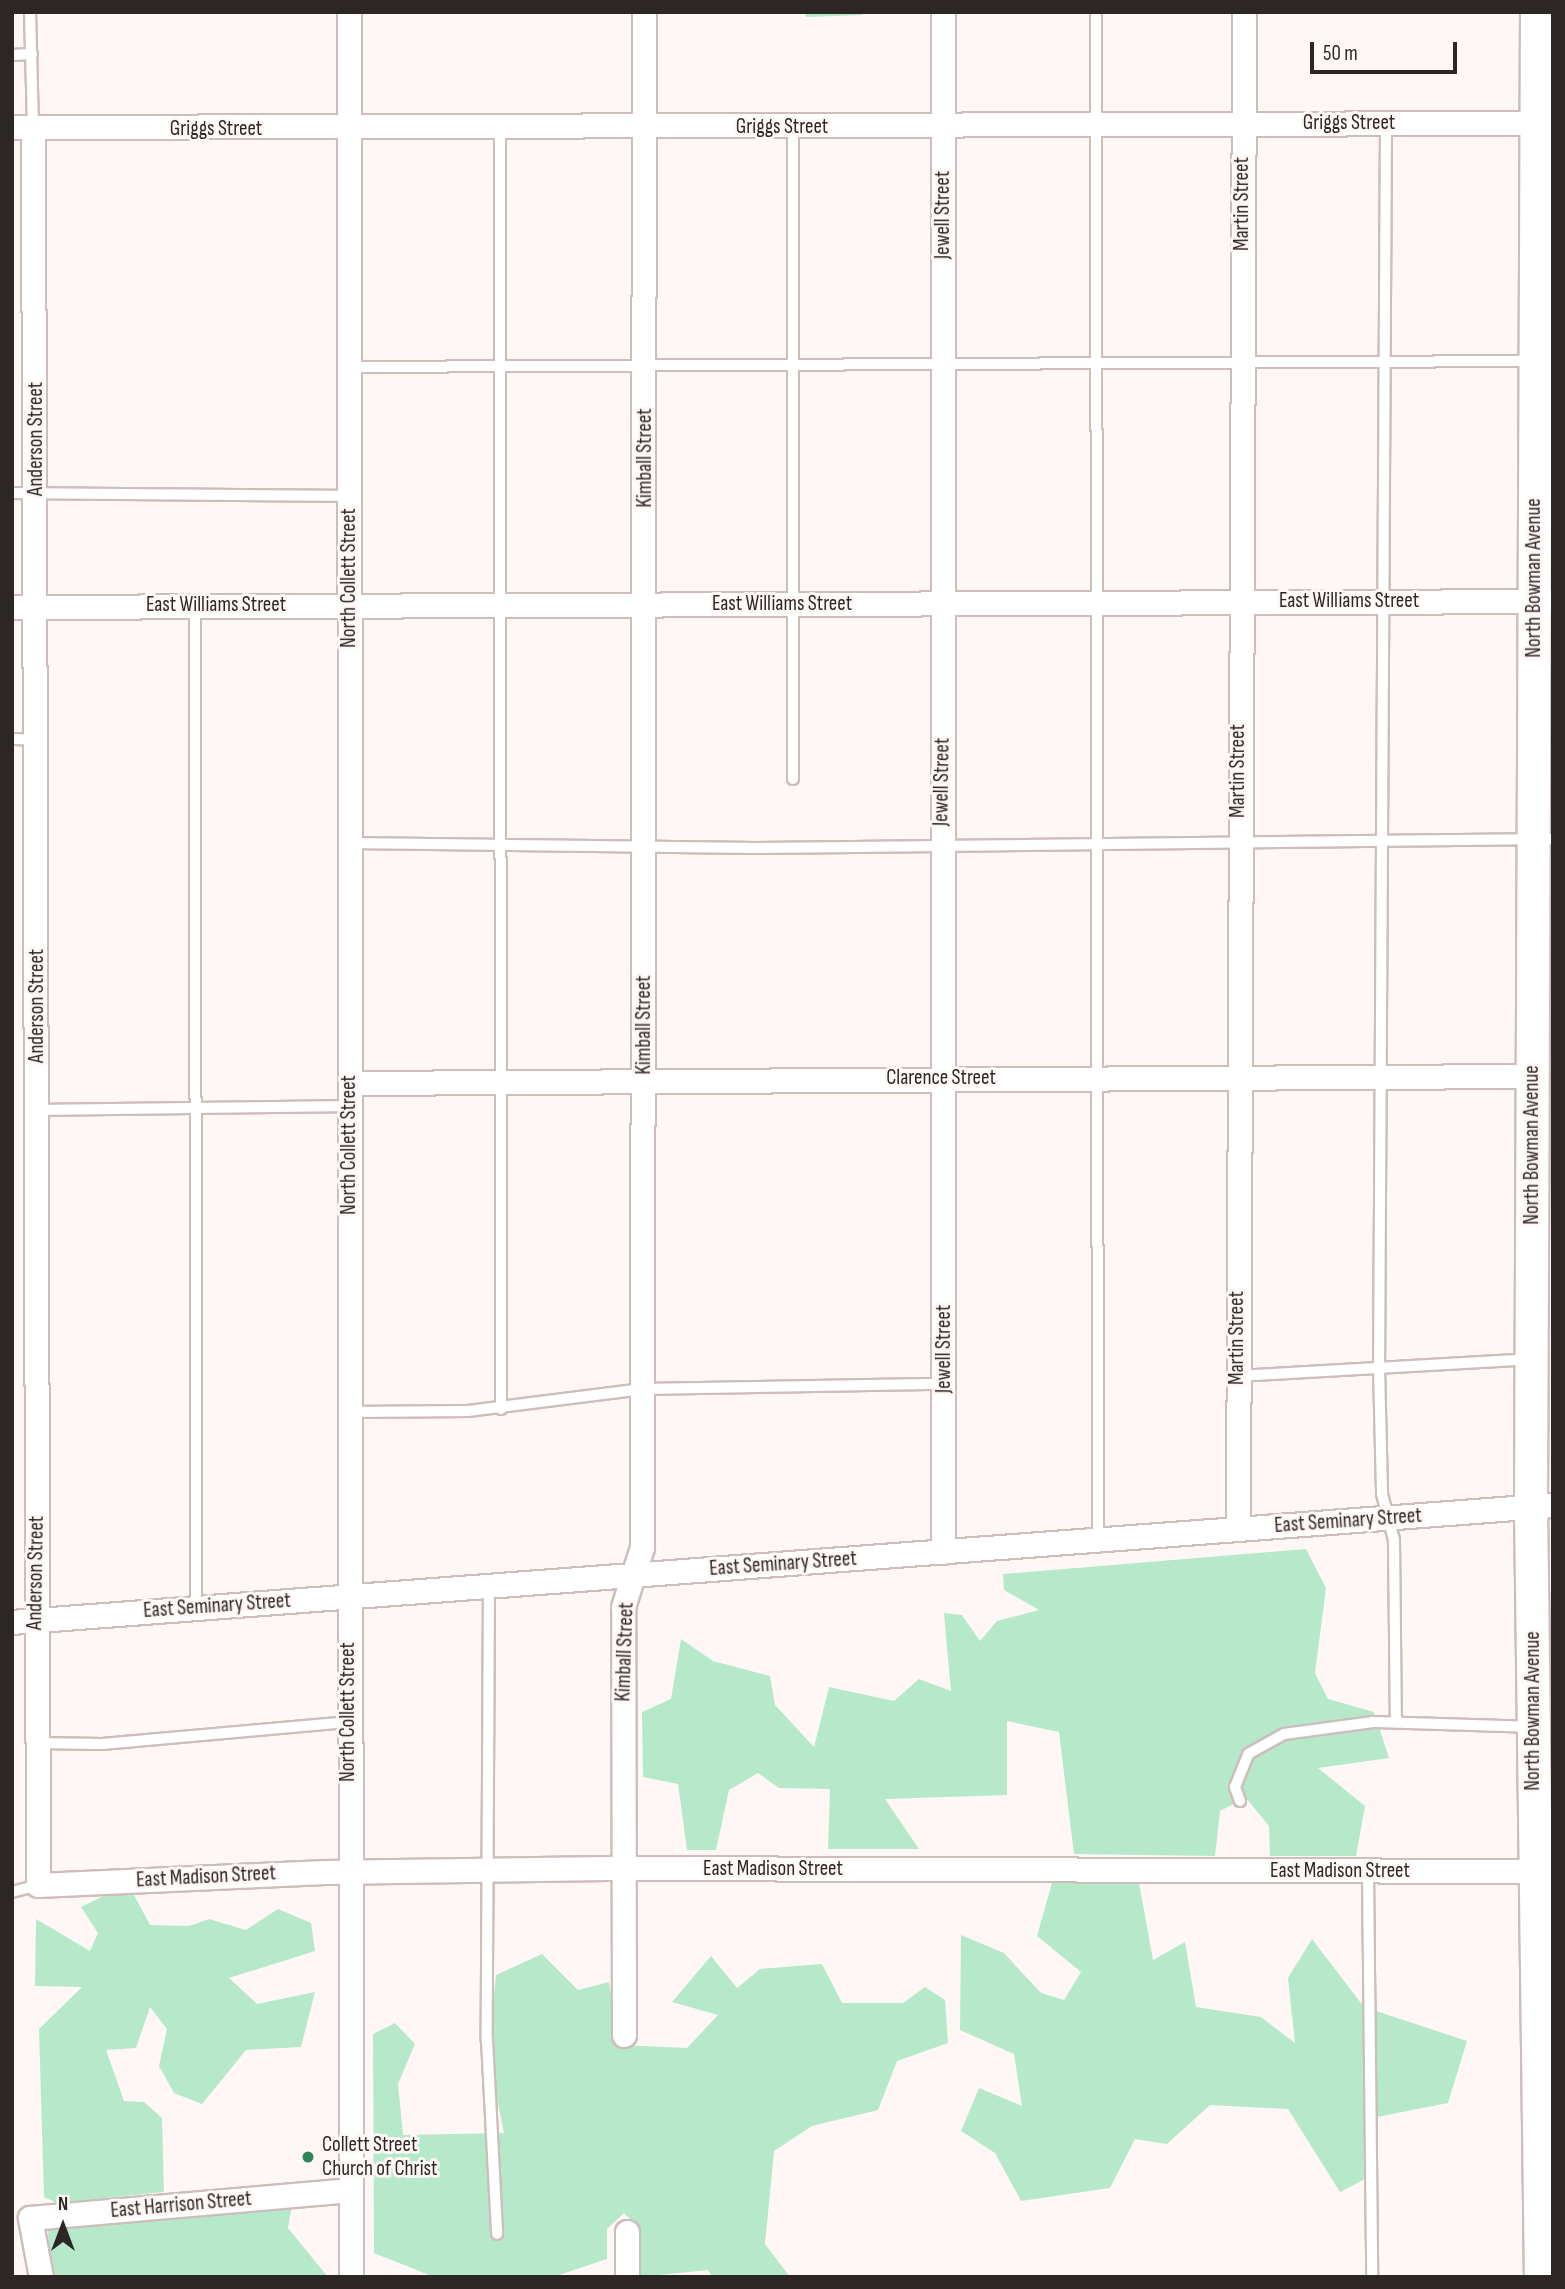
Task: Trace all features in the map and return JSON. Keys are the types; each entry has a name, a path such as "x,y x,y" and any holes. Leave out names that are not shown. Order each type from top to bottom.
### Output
{"street":[{"name":"North Collett Street","path":"349,12 350,1106 347,1722 351,2277"},
{"name":"Kimball Street","path":"624,2035 623,1608 642,1547 645,1081 644,12"},
{"name":"Jewell Street","path":"943,12 943,1552"},
{"name":"Martin Street","path":"1238,1529 1237,841 1244,12"},
{"name":"North Bowman Avenue","path":"1537,12 1545,123 1543,839 1532,1076 1532,1359 1542,1506 1534,1727 1534,1871 1545,2004 1541,2277"},
{"name":"Griggs Street","path":"23,127 349,130 1545,123"},
{"name":"Anderson Street","path":"23,127 36,493 37,607 37,1620 34,1743 38,1885"},
{"name":"East Williams Street","path":"12,607 195,603 500,606 1544,601"},
{"name":"Clarence Street","path":"350,1083 1532,1076"},
{"name":"East Seminary Street","path":"12,1622 1542,1506"},
{"name":"East Madison Street","path":"38,1885 350,1871 624,1868 1534,1871"},
{"name":"East Harrison Street","path":"21,2218 351,2190"},
{"path":"21,2218 41,2277"},
{"path":"627,2232 627,2277"}],"lane":[{"path":"23,127 32,54 30,12"},
{"path":"1097,12 1096,603 1099,841 1094,1077 1098,1541"},
{"path":"12,55 32,54"},
{"path":"1386,123 1384,1076 1379,1368 1382,1494 1390,1517 1396,1722"},
{"path":"793,127 793,779"},
{"path":"500,129 498,1082 501,1409"},
{"path":"350,367 645,368 1543,361"},
{"path":"12,494 349,496"},
{"path":"195,603 193,1108 196,1607"},
{"path":"12,739 37,740"},
{"path":"349,843 499,848 644,843 756,848 941,842 1543,839"},
{"path":"37,1110 350,1106"},
{"path":"1237,1376 1532,1359"},
{"path":"348,1412 501,1409 643,1389 944,1384"},
{"path":"489,1586 490,1870 487,2040 497,2234"},
{"path":"34,1743 102,1744 347,1722"},
{"path":"1240,1801 1235,1787 1240,1769 1263,1742 1318,1727 1396,1722 1534,1727"},
{"path":"1367,1872 1372,2277"},
{"name":"East Madison Street","path":"12,1892 38,1885"}],"green space":[{"path":"805,12 862,12 862,15 806,17"},
{"path":"1306,1549 1326,1588 1315,1673 1328,1699 1374,1712 1389,1758 1318,1768 1365,1806 1356,1856 1270,1856 1269,1826 1246,1798 1220,1811 1215,1856 1074,1854 1059,1732 1007,1721 1007,1795 885,1799 919,1849 828,1849 830,1789 779,1788 758,1773 729,1790 716,1850 687,1850 678,1784 643,1777 642,1712 671,1699 681,1639 713,1661 770,1676 775,1705 814,1747 829,1687 894,1701 919,1679 951,1691 944,1613 962,1615 980,1641 997,1621 1039,1610 1004,1590 1003,1574"},
{"path":"1052,1883 1139,1883 1153,1960 1185,1942 1196,2007 1261,2017 1295,2043 1288,1978 1312,1939 1364,2007 1467,2041 1448,2103 1367,2119 1367,2178 1340,2192 1288,2109 1210,2105 1167,2144 1135,2139 1110,2188 1021,2201 995,2153 961,2131 979,2088 1022,2106 1014,2054 960,2030 961,1935 1004,1953 1041,1993 1064,2000 1081,1972 1037,1936"},
{"path":"112,1892 134,1895 150,1925 189,1926 209,1919 246,1930 278,1909 311,1923 315,1951 229,1978 257,2004 315,1992 301,2047 246,2050 202,2104 174,2093 159,2066 167,2029 150,2007 136,2048 106,2050 124,2101 144,2102 162,2118 164,2192 57,2203 44,2197 39,2029 82,1987 35,1986 36,1919 90,1951 98,1933 81,1907"},
{"path":"542,1954 578,1990 609,1982 619,2045 687,2048 718,2015 672,2002 711,1956 737,1988 760,1969 822,1964 842,2003 903,2003 925,1987 945,2000 948,2043 897,2061 878,2110 812,2126 774,2151 765,2244 790,2277 712,2277 708,2270 639,2277 638,2227 624,2213 607,2229 607,2259 553,2277 434,2277 374,2253 373,2034 395,2023 415,2044 398,2084 403,2135 504,2133 488,2054 496,1975"},
{"path":"292,2205 288,2228 328,2277 49,2277 48,2226"}],"place":[{"name":"Collett Street Church of Christ","path":"308,2157"}]}
